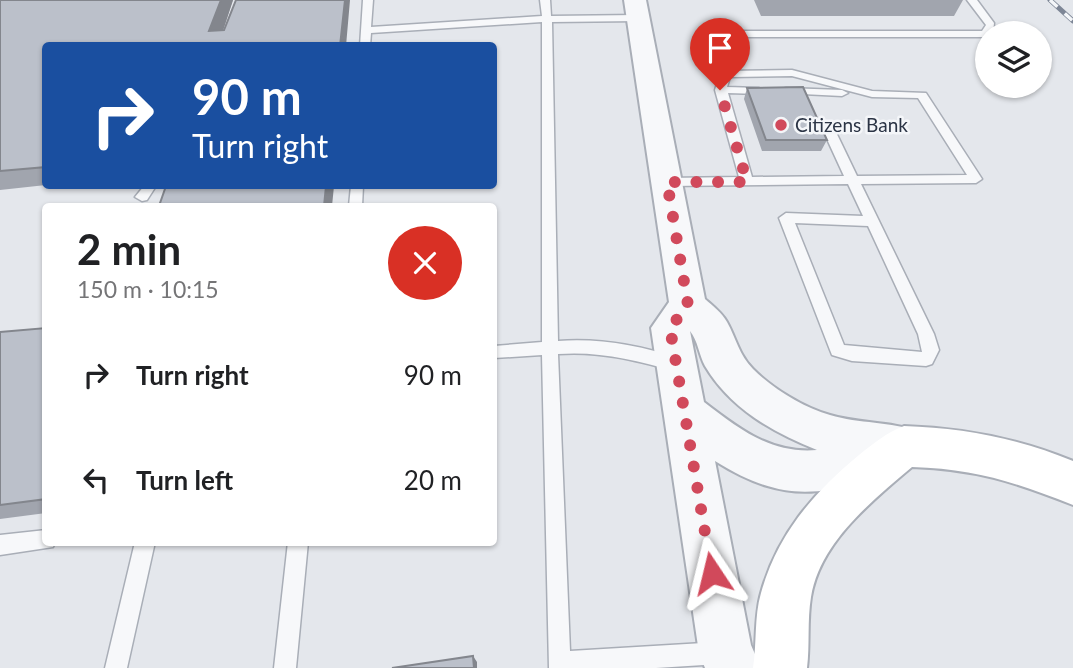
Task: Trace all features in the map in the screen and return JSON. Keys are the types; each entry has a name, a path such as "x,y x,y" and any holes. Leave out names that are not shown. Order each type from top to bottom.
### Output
{"main road":[{"path":"780,668 785,595 810,534 846,495 904,446 944,447 1002,455 1073,483"}],"street":[{"path":"636,9 688,305 712,330 719,354 738,381 762,401 829,435 904,446"},
{"path":"688,305 670,328 730,661"},
{"path":"684,412 753,461 789,471 818,472 904,446"}],"lane":[{"path":"365,42 368,0"},
{"path":"545,0 549,346 560,665 730,661"},
{"path":"720,34 984,34 992,24 972,0"},
{"path":"366,30 546,19 636,9"},
{"path":"747,182 720,90 725,74 792,73 872,94"},
{"path":"720,90 759,91"},
{"path":"667,182 976,179 922,95 786,91"},
{"path":"827,126 926,334 931,350 926,359 852,354 838,350 786,218 872,221"},
{"path":"497,352 587,345 635,353 677,365"},
{"path":"0,545 42,540"},
{"path":"116,668 144,546"},
{"path":"285,668 298,546"}],"building":[{"path":"0,0 221,0 209,31 224,30 236,0 345,0 340,42 42,42 42,167 0,171"},
{"name":"Citizens Bank","path":"803,87 827,140 766,140 747,88"},
{"path":"165,189 326,189 324,203 160,203"},
{"path":"42,328 42,500 0,505 0,332"},
{"path":"473,656 474,668 392,668"}],"railway":[{"path":"1050,0 1073,21"}],"place":[{"name":"Citizens Bank","path":"781,125"}],"route":[{"path":"712,573 670,328 688,305 667,182 747,182 720,90"}]}
